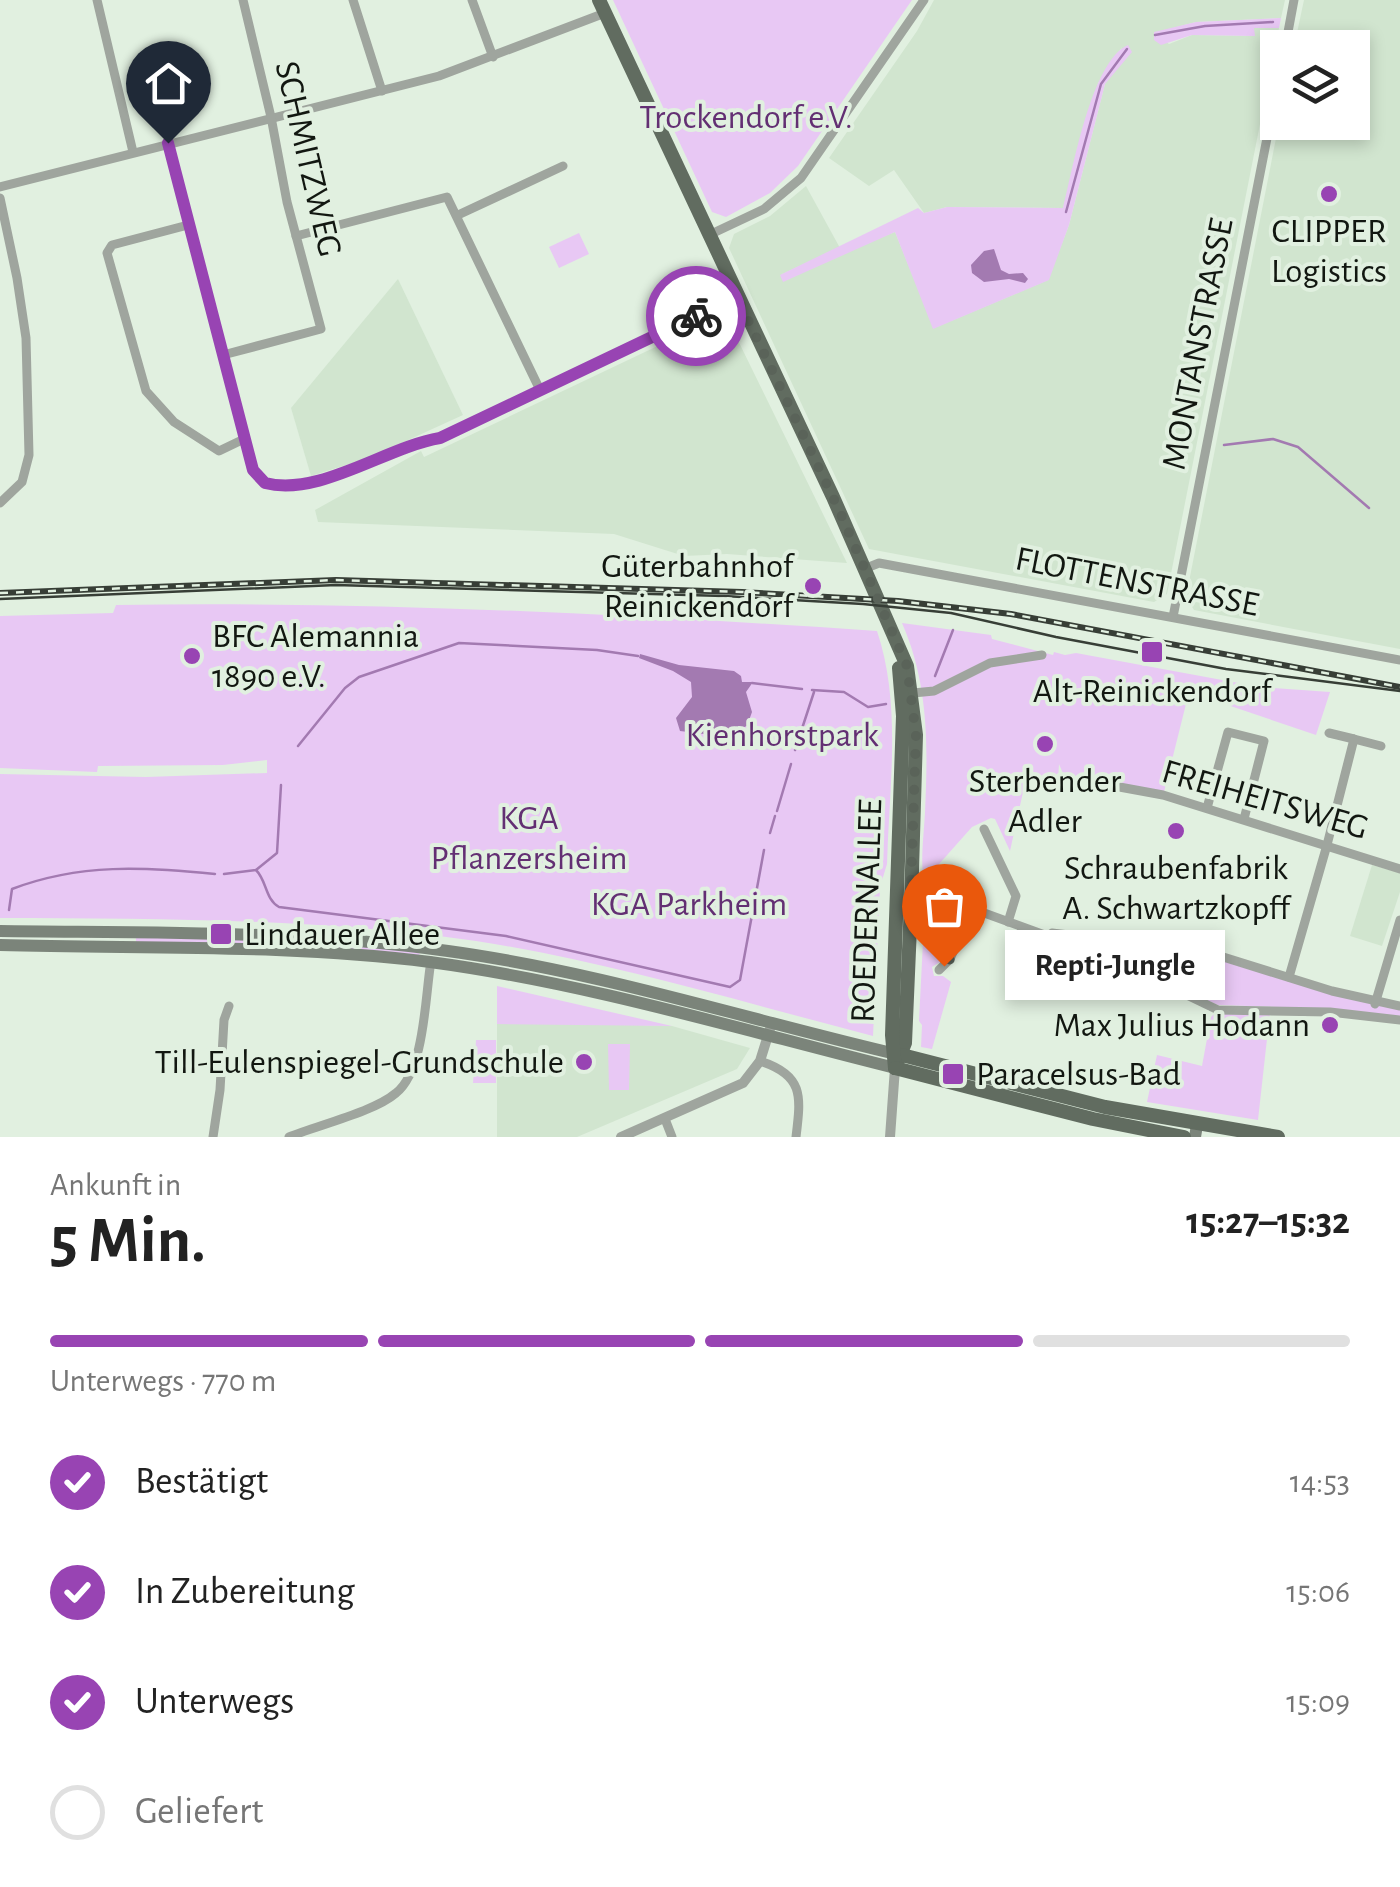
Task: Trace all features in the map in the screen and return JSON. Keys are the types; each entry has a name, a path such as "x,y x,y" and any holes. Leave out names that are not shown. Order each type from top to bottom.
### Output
{"main road":[{"name":"ROEDERNALLEE","path":"602,6 907,666 916,735 896,1059"},
{"name":"ROEDERNALLEE","path":"899,652 904,885"},
{"path":"0,931 284,935 432,956 770,1030 1196,1131 1278,1137"},
{"path":"0,945 432,956"},
{"path":"896,1059 1093,1119 1184,1137"}],"street":[{"path":"97,0 134,152"},
{"name":"SCHMITZWEG","path":"223,355 320,329 243,0"},
{"path":"353,0 382,91"},
{"path":"472,0 493,57"},
{"path":"709,235 764,209 801,178 924,0"},
{"path":"1288,30 1294,0"},
{"path":"0,188 382,91 493,57 602,6"},
{"name":"MONTANSTRASSE","path":"1173,617 1267,140"},
{"path":"168,143 244,439 258,480 272,485 314,481 361,466 413,442 440,438 737,297"},
{"path":"458,215 563,166"},
{"path":"0,198 26,338 30,455 22,482 0,503"},
{"path":"296,236 450,199 540,390"},
{"path":"188,226 112,245 106,253 146,391 174,422 219,451 244,439"},
{"name":"FLOTTENSTRASSE","path":"864,570 879,563 1400,660"},
{"path":"913,694 934,691 990,664 1042,656"},
{"path":"1207,808 1228,732 1264,741 1244,819"},
{"path":"1329,732 1381,746"},
{"path":"1289,976 1354,739"},
{"name":"FREIHEITSWEG","path":"1114,786 1163,795 1400,869"},
{"path":"984,829 1016,896 1008,922"},
{"path":"904,885 1116,961 1218,1010 1330,1012 1400,1020"},
{"path":"940,970 950,959 972,910"},
{"path":"1373,1016 1400,920"},
{"path":"1034,932 1202,950 1332,991 1400,1006"},
{"path":"289,1137 386,1100 405,1084 416,1059 432,956"},
{"path":"1330,1012 1332,991"},
{"path":"213,1137 220,1094 223,1026 230,1006"},
{"path":"621,1137 734,1089 760,1061 770,1030"},
{"path":"890,1137 896,1059"},
{"path":"760,1061 784,1070 794,1083 799,1102 796,1137"},
{"path":"664,1119 672,1137"}],"shaded area":[{"path":"934,0 1285,0 1281,18 1196,22 1154,33 1169,44 1192,35 1254,36 1254,28 1279,28 1260,30 1260,124 1167,594 1154,602 869,549 729,248 734,234 770,216 806,186 840,248 780,275 895,232 934,328 1048,280 1069,225 1105,84 1122,47 1098,83 1063,208 947,207 924,213 894,170 869,186 829,158"},
{"path":"1304,0 1400,0 1400,649 1194,610 1186,597 1276,140 1370,140 1370,30 1298,30"},
{"path":"994,249 1001,270 1023,273 1028,279 1025,283 1009,279 984,282 972,273 971,265 984,251"},
{"path":"398,279 463,415 369,458 311,476 291,408"},
{"path":"725,314 847,563 727,554 684,556 614,534 318,522 315,510 421,451 424,457"},
{"path":"640,654 679,665 734,671 742,682 753,682 746,692 752,712 747,726 720,736 680,731 676,718 692,697 691,682 639,658"},
{"path":"1372,865 1400,873 1400,892 1382,946 1350,936"},
{"name":"Till-Eulenspiegel-Grundschule","path":"497,1024 672,1026 750,1048 737,1069 577,1137 497,1137"}],"green space":[{"name":"Trockendorf e.V.","path":"613,0 912,0 798,166 770,193 726,217 712,212"},
{"path":"1281,18 1279,28 1254,28 1255,36 1192,35 1161,45 1154,40 1154,32 1196,22"},
{"path":"1128,45 1132,52 1105,84 1069,225 1049,280 933,329 895,232 783,282 780,275 918,208 924,213 947,207 1063,208 1094,94 1115,55"},
{"path":"579,233 589,254 559,268 549,247"},
{"path":"116,605 495,610 877,631 889,688 892,747 873,1036 626,971 417,933 298,924 0,918 0,774 146,777 267,773 267,760 223,765 98,766 97,772 0,768 0,616 113,613"},
{"path":"902,623 991,635 992,639 1053,655 1076,653 1260,687 1330,692 1316,735 1189,692 1164,792 1064,776 1059,764 1058,780 1027,774 1010,851 991,818 972,827 924,881 925,716 917,669"},
{"path":"925,902 963,918 948,942 954,943 948,957 932,967 934,976 951,982 932,1049 921,1047 919,1021"},
{"path":"136,936 252,937 420,950 419,958 136,944"},
{"path":"1063,937 1209,955 1339,996 1400,1010 1400,1016 1337,1009 1218,1005"},
{"path":"497,986 672,1026 497,1024"},
{"path":"1218,1010 1270,1012 1258,1120 1147,1102 1157,1055 1202,1066 1211,1017"},
{"path":"476,1040 496,1040 496,1083 473,1083"},
{"path":"608,1044 630,1044 629,1090 609,1090"}],"waterway":[{"path":"1155,35 1205,26 1273,22"},
{"path":"1066,212 1101,84 1127,49"},
{"path":"1224,445 1273,439 1298,447 1369,508"},
{"path":"935,676 953,630"},
{"path":"298,746 345,688 359,677 459,643 597,650 638,656"},
{"path":"752,683 802,689"},
{"path":"812,690 844,692 868,707 886,704"},
{"path":"795,750 814,692"},
{"path":"777,811 791,764"},
{"path":"224,874 256,870 277,853 281,785"},
{"path":"770,833 775,816"},
{"path":"256,870 279,907 506,936 730,987 740,980 764,850"},
{"path":"9,910 12,889 63,875 113,869 215,874"}],"tram line":[{"path":"0,599 336,585 863,604 951,613 1226,669 1400,691"}],"railway":[{"path":"0,593 336,580 742,592 898,601 1011,614 1400,687"}],"way so far":[{"path":"696,316 737,297 839,510 907,666 916,722 911,886 972,910 944,966"}],"place":[{"name":"CLIPPER Logistics","path":"1329,194"},
{"name":"Güterbahnhof Reinickendorf","path":"813,586"},
{"name":"Alt-Reinickendorf","path":"1152,652"},
{"name":"BFC Alemannia 1890 e.V.","path":"192,656"},
{"name":"Sterbender Adler","path":"1045,744"},
{"name":"Schraubenfabrik A. Schwartzkopff","path":"1176,831"},
{"name":"Lindauer Allee","path":"221,934"},
{"name":"Repti-Jungle","path":"944,966"},
{"name":"Max Julius Hodann","path":"1330,1025"},
{"name":"Till-Eulenspiegel-Grundschule","path":"584,1062"},
{"name":"Paracelsus-Bad","path":"953,1074"}],"route":[{"path":"168,143 253,470 258,480 265,483 314,481 361,466 413,442 440,438 696,316"}],"park label":[{"name":"Kienhorstpark","path":"782,735"},
{"name":"KGA Pflanzersheim","path":"529,838"},
{"name":"KGA Parkheim","path":"689,904"}]}
